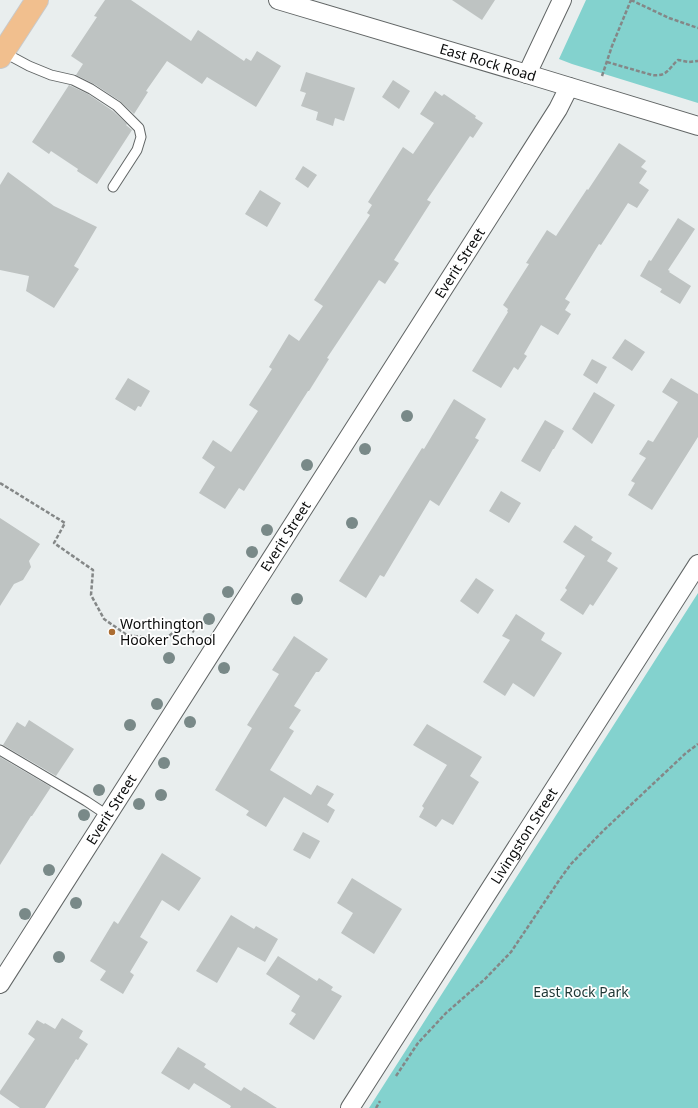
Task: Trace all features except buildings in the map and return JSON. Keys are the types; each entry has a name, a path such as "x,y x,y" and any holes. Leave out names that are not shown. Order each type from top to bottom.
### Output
{"main road":[{"path":"2,55 37,0"}],"street":[{"name":"East Rock Road","path":"278,0 698,126"},
{"path":"527,74 562,0"},
{"name":"Everit Street","path":"0,984 558,109 569,87"},
{"name":"Livingston Street","path":"350,1108 698,564"}],"lane":[{"path":"2,55 51,75 73,80 91,89 117,106 139,128 141,137 137,150 113,187"},
{"path":"0,750 108,816"}],"path":[{"path":"601,77 631,0 669,18 698,28"},
{"path":"607,62 657,76 666,73 678,60 689,62 698,61"},
{"path":"0,483 65,522 54,543 93,570 91,595 104,619 127,635 151,638 168,637 183,624 194,632"},
{"path":"394,1080 418,1043 446,1013 485,980 511,952 571,864 603,831 686,753 698,744"},
{"path":"376,1108 383,1097"}],"green space":[{"path":"586,0 698,0 698,103 559,59"},
{"name":"East Rock Park","path":"698,593 698,1108 369,1108"}],"place":[{"name":"Worthington Hooker School","path":"112,632"}]}
